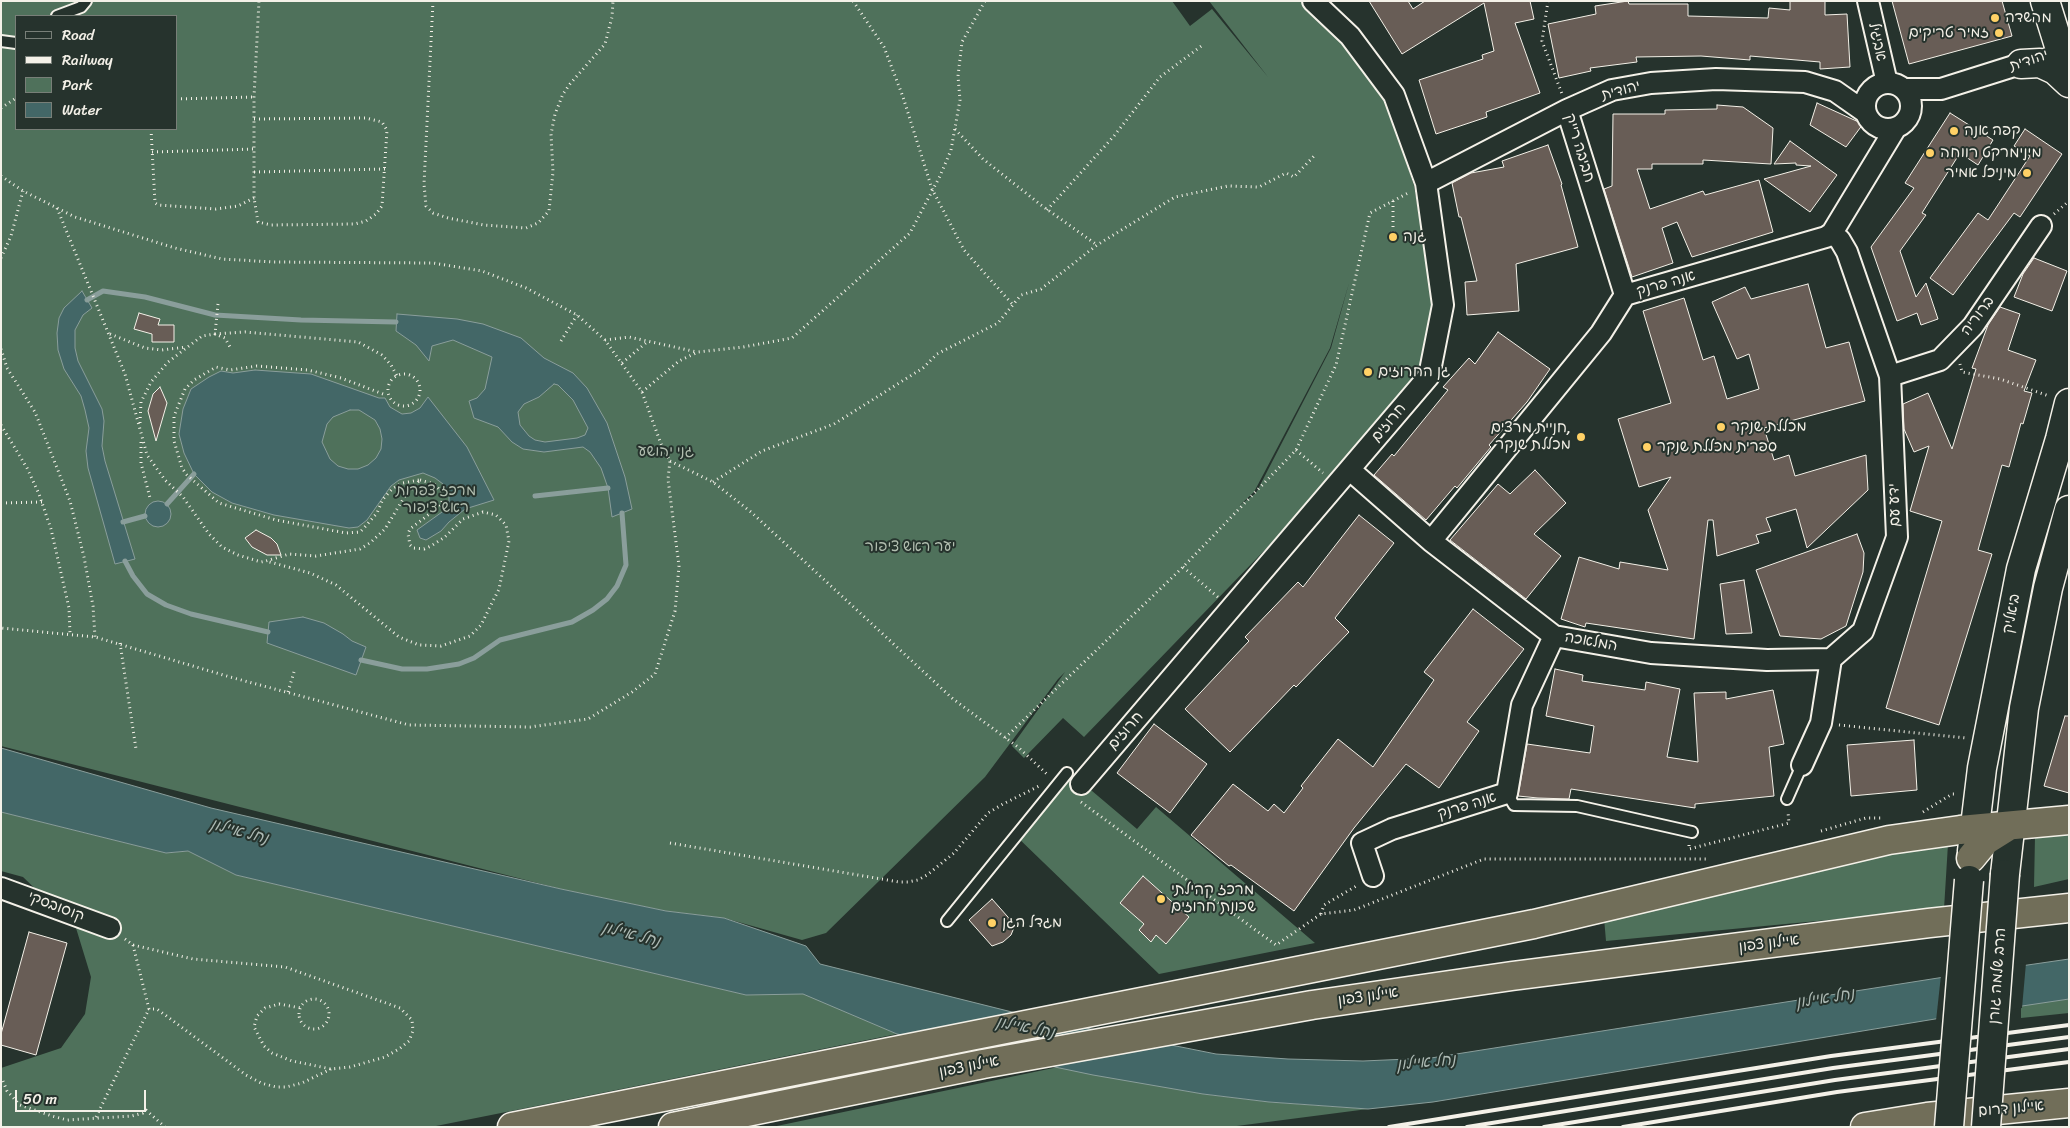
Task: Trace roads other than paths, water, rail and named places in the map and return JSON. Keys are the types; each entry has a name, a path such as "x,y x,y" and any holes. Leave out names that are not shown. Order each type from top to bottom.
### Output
{"highway":[{"path":"512,1127 1534,924 1889,840 1974,829 2069,820"},
{"path":"1970,869 1985,841 2011,826"},
{"name":"איילון צפון","path":"673,1127 982,1064 1225,1020 1512,976 1929,923 2069,908"},
{"name":"איילון דרום","path":"1865,1127 1927,1117 2069,1104"},
{"path":"655,1127 719,1117"}],"main road":[{"path":"2045,1 2064,50 2069,78"},
{"path":"2021,64 2040,63 2054,70 2069,83"},
{"name":"ביאליק","path":"1974,829 1982,768 2021,569 2069,403"},
{"name":"ביאליק","path":"2011,826 2024,708 2048,588 2069,510"},
{"name":"הרב שלמה גורן","path":"1986,1127 2005,874 2011,826"},
{"path":"1949,1127 1974,829"}],"street":[{"name":"חרוזים","path":"1074,779 1232,609 1429,376 1443,305 1426,183 1394,95 1350,36 1313,1"},
{"name":"אביגיל","path":"1868,1 1887,87"},
{"name":"יהודית","path":"1911,108 1941,89 2064,50"},
{"name":"יהודית","path":"1426,183 1567,110 1612,90 1651,83 1716,79 1814,84 1834,92 1865,112"},
{"name":"יהודית","path":"1834,92 1887,87 1941,89"},
{"path":"1832,233 1895,129 1907,119 1911,108 1910,100 1887,87 1866,100 1865,112 1869,120 1878,128 1895,129"},
{"name":"חביבה רייק","path":"1567,110 1625,295"},
{"name":"ברוריה","path":"1890,376 1940,360 1973,326 2041,226"},
{"name":"אנה פרנק","path":"1430,541 1601,333 1625,295 1813,242 1832,233"},
{"name":"ידע עם","path":"1831,659 1863,631 1897,537 1890,376 1847,252 1840,240 1832,233"},
{"name":"המלאכה","path":"1343,477 1554,636 1651,653 1767,660 1831,659"},
{"name":"אנה פרנק","path":"1373,876 1362,843 1392,829 1507,793 1522,706 1554,636"},
{"path":"1802,765 1821,723 1831,659"},
{"name":"קוסובסקי","path":"1,888 110,928"}],"lane":[{"path":"59,15 81,6 86,1"},
{"path":"1,41 15,43"},
{"path":"1787,798 1802,765"},
{"path":"947,921 1055,782 1074,779"},
{"path":"1507,793 1514,805 1577,806 1692,832"}],"water":[{"path":"82,291 92,308 83,315 75,330 75,348 78,361 102,409 104,421 102,446 105,461 135,559 115,564 88,468 86,451 89,428 85,410 81,396 64,369 58,350 57,333 59,318 64,308"},
{"path":"397,314 457,319 483,324 521,338 544,358 573,373 587,388 607,423 625,477 632,509 612,517 608,488 601,468 590,452 583,447 544,452 523,449 512,442 498,427 474,418 469,401 477,398 485,389 492,357 453,340 432,346 429,361 416,345 396,331","holes":["554,384 558,385 573,400 588,428 585,435 577,438 545,442 535,440 520,425 518,412 524,404 539,397"]},
{"path":"255,370 311,374 379,398 385,398 390,407 402,414 411,413 420,408 428,397 467,447 494,500 465,509 441,531 426,540 420,538 417,530 449,507 449,496 443,484 423,473 399,480 391,486 367,520 358,527 349,528 274,515 232,503 212,492 194,474 184,453 179,434 183,409 191,389 221,371 233,373","holes":["350,410 359,410 375,420 380,429 381,449 376,458 368,465 358,469 348,469 338,466 330,459 322,442 327,424 333,417"]},
{"path":"158,501 167,505 171,514 167,523 158,527 149,523 145,514 149,505"},
{"path":"303,617 324,623 352,641 366,647 356,675 267,643 269,622"},
{"name":"נחל איילון","path":"1,748 211,808 561,889 666,911 724,918 806,946 820,964 1036,1018 1216,1054 1288,1059 1363,1061 1431,1058 2069,959 2069,999 1935,1019 1433,1102 1368,1109 1269,1102 1203,1094 1093,1075 897,1034 803,994 746,995 236,875 188,851 166,853 1,812"}],"waterway":[{"path":"87,300 103,291 145,297 215,315 301,320 396,322"},
{"path":"167,504 194,474"},
{"path":"535,496 608,488"},
{"path":"361,660 402,669 427,669 459,664 474,658 500,640 572,622 593,610 607,599 617,586 626,565 622,513"},
{"path":"123,522 145,516"},
{"path":"125,561 133,576 147,594 166,605 191,614 268,632"}],"railway":[{"path":"1389,1127 1831,1056 2069,1025"},
{"path":"1467,1127 1833,1068 2069,1037"},
{"path":"1544,1127 1835,1080 2069,1049"},
{"path":"1623,1127 1837,1092 2069,1062"}],"place":[{"name":"מהשדה","path":"1995,18"},
{"name":"זמיר טריקים","path":"1999,33"},
{"name":"קפה אנה","path":"1954,131"},
{"name":"מינימרקט רווחה","path":"1930,153"},
{"name":"מיניכל אמיר","path":"2027,173"},
{"name":"גנה","path":"1393,237"},
{"name":"גן החרוזים","path":"1368,372"},
{"name":"מכללת שנקר","path":"1721,427"},
{"name":"חניית מרצים, מכללת שנקר","path":"1581,437"},
{"name":"ספרית מכללת שנקר","path":"1647,447"},
{"name":"מרכז קהילתי שכונת חרוזים","path":"1161,899"},
{"name":"מגדל הגן","path":"992,923"}],"park label":[{"name":"גני יהושע","path":"666,452"},
{"name":"מרכז צפרות ראש ציפור","path":"436,500"},
{"name":"יער ראש ציפור","path":"910,547"}]}
